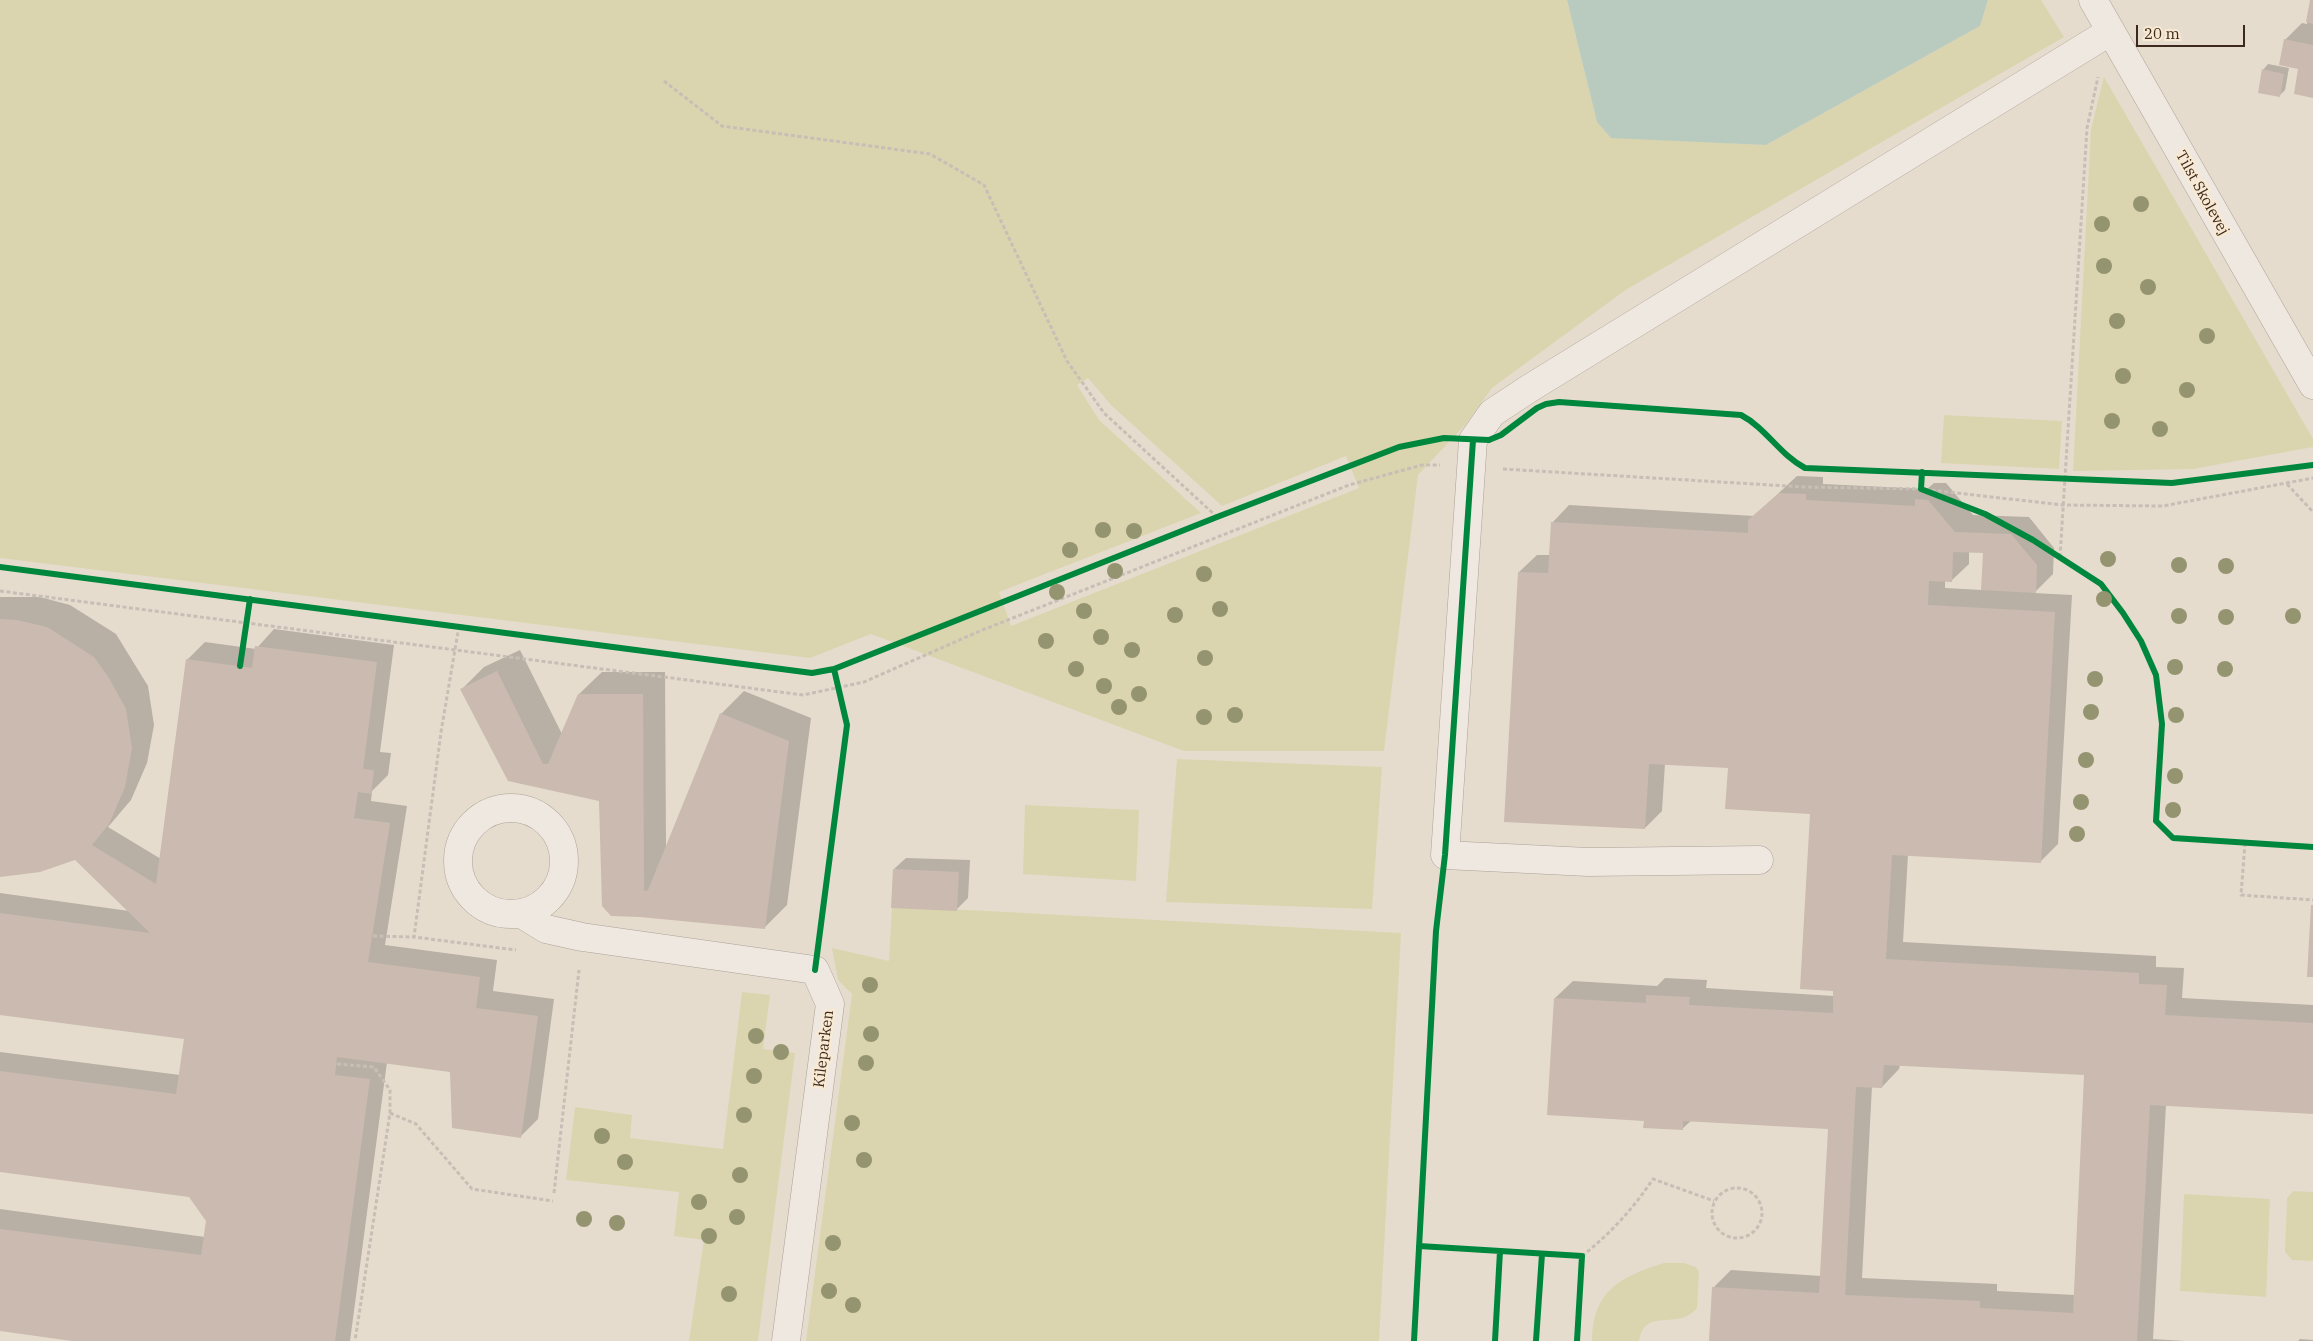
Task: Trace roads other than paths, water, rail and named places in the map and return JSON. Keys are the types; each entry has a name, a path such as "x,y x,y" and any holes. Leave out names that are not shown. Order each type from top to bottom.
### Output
{"street":[{"name":"Tilst Skolevej","path":"2093,0 2313,385"},
{"path":"1759,860 1588,862 1445,855 1473,440 1492,413 1530,388 2111,31"},
{"name":"Kileparken","path":"520,913 546,929 582,937 816,970 830,1004 786,1341"}]}
